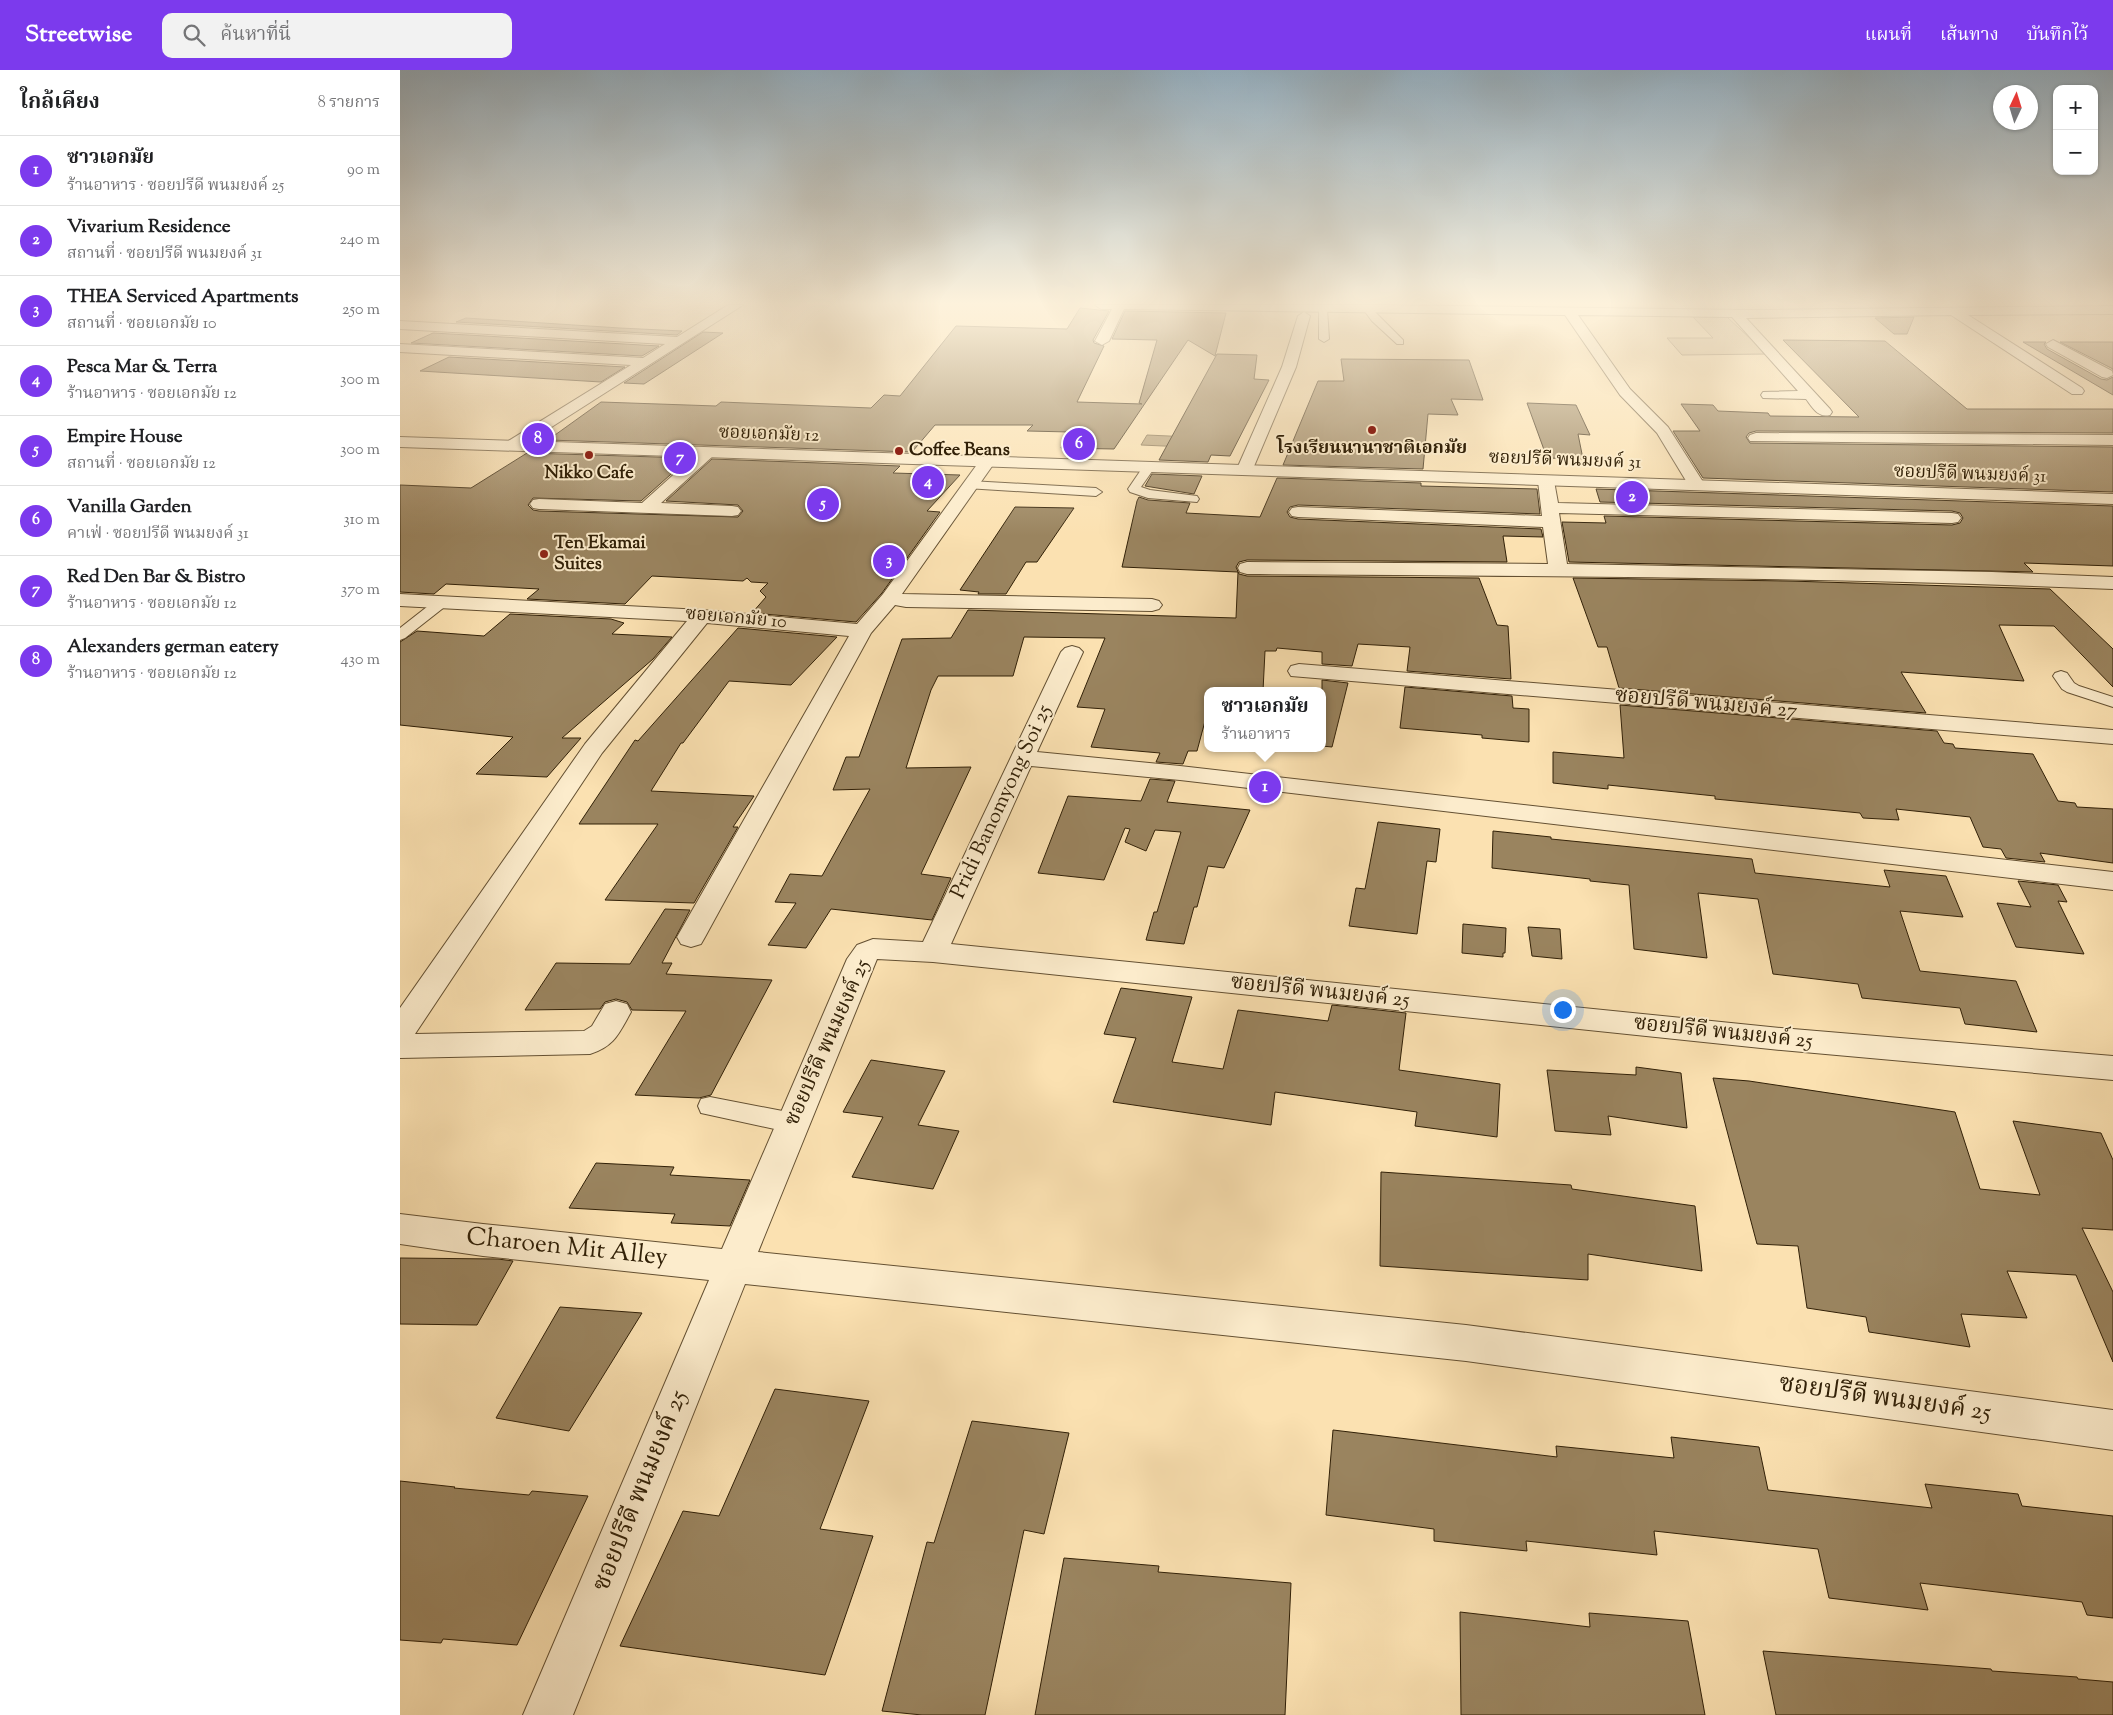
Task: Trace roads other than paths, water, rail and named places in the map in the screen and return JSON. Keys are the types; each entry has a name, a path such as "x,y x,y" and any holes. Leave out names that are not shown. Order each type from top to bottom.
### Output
{"street":[{"path":"511,446 612,382"},
{"path":"1244,471 1283,382"},
{"path":"1618,382 1625,392 1663,430 1697,486"},
{"path":"1798,382 1825,412"},
{"path":"2063,382 2077,391"},
{"path":"1768,395 1810,395"},
{"path":"1756,438 2113,440"},
{"name":"ซอยเอกมัย 12","path":"400,442 986,462"},
{"path":"646,508 707,453"},
{"path":"691,937 862,631 890,598 986,462"},
{"name":"ซอยปรีดี พนมยงค์ 31","path":"986,462 2113,500"},
{"path":"1546,481 1558,570"},
{"path":"539,504 732,511"},
{"path":"1298,512 1952,518"},
{"path":"1247,568 1558,570 1992,578 2113,583"},
{"path":"890,598 906,601 1075,606 1152,605"},
{"name":"ซอยเอกมัย 10","path":"400,600 702,616 862,631"},
{"path":"400,1032 593,749 702,616"},
{"name":"Pridi Banomyong Soi 25","path":"933,952 1072,652"},
{"name":"ซอยปรีดี พนมยงค์ 27","path":"1299,671 2113,737"},
{"path":"1022,758 1180,773 2113,881"},
{"name":"ซอยปรีดี พนมยงค์ 25","path":"548,1715 858,968 867,952 873,949 933,952 1781,1039 2113,1068"},
{"path":"400,1046 590,1042 603,1034 616,1012"},
{"name":"Charoen Mit Alley","path":"400,1229 483,1240 734,1266"},
{"name":"ซอยปรีดี พนมยงค์ 25","path":"734,1266 1466,1343 2113,1430"}],"lane":[{"path":"1148,467 1134,489 1148,494 1193,499"},
{"path":"970,485 1096,492"},
{"path":"400,635 442,602"},
{"path":"2061,676 2068,686 2073,689 2113,702"},
{"path":"710,1106 793,1122"}],"place":[{"name":"โรงเรียนนานาชาติเอกมัย","path":"1372,430"},
{"name":"Alexanders german eatery","path":"538,439"},
{"name":"Vanilla Garden","path":"1079,444"},
{"name":"Coffee Beans","path":"899,451"},
{"name":"Nikko Cafe","path":"589,455"},
{"name":"Red Den Bar & Bistro","path":"680,458"},
{"name":"Pesca Mar & Terra","path":"928,482"},
{"name":"Vivarium Residence","path":"1632,497"},
{"name":"Empire House","path":"823,504"},
{"name":"Ten Ekamai Suites","path":"544,554"},
{"name":"THEA Serviced Apartments","path":"889,561"},
{"name":"ซาวเอกมัย","path":"1265,787"}]}
